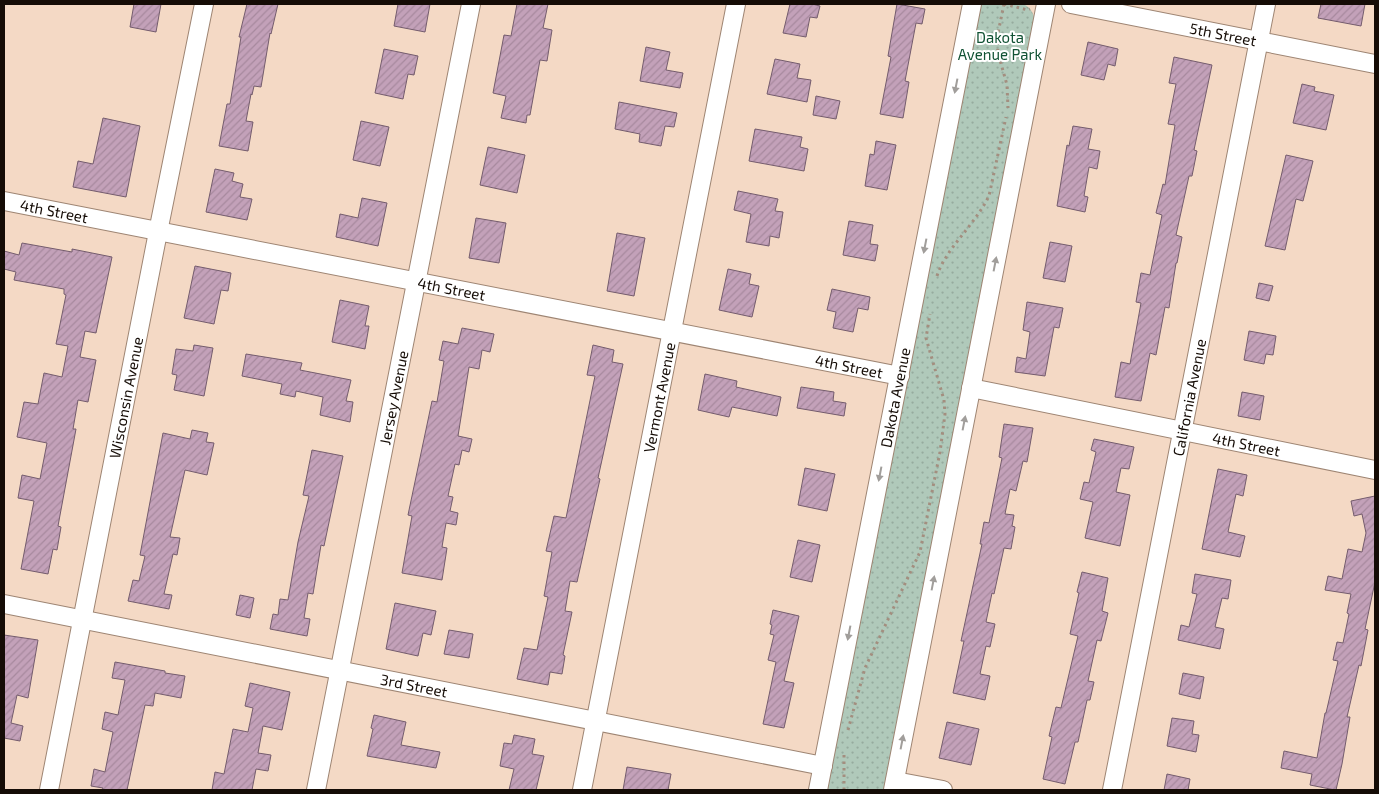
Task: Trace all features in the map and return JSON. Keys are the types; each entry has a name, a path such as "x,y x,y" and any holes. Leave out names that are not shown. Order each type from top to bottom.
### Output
{"street":[{"name":"Wisconsin Avenue","path":"49,790 204,4"},
{"name":"Jersey Avenue","path":"316,790 471,4"},
{"name":"Vermont Avenue","path":"582,790 736,4"},
{"name":"Dakota Avenue","path":"818,790 972,4"},
{"path":"943,790 894,785 1046,4"},
{"name":"5th Street","path":"1071,4 1375,64"},
{"name":"California Avenue","path":"1112,790 1266,4"},
{"name":"4th Street","path":"4,201 900,376"},
{"name":"4th Street","path":"971,388 1375,470"},
{"name":"3rd Street","path":"4,604 823,766"}],"path":[{"path":"936,282 942,264 988,196 1008,108 1007,85 996,38 1004,4"},
{"path":"846,738 865,668 920,552 940,452 945,414 944,400 926,338 930,310"},
{"path":"844,747 844,790"}],"green space":[{"name":"Dakota Avenue Park","path":"981,4 1023,4 1031,10 1035,20 884,790 826,790 978,7"}],"building":[{"path":"134,4 161,4 156,32 130,27"},
{"path":"247,4 278,4 270,33 261,87 254,86 251,94 246,121 253,122 248,151 219,146 227,104 230,104 241,37 239,37"},
{"path":"398,4 430,4 425,32 394,26"},
{"path":"517,4 548,4 543,28 552,30 547,61 540,60 530,115 527,115 526,123 501,118 506,96 493,93 504,35 511,36"},
{"path":"790,4 820,6 817,18 810,17 806,37 783,33"},
{"path":"897,4 925,9 922,24 916,23 905,81 909,82 903,118 880,114 891,57 888,56"},
{"path":"1321,4 1365,4 1361,26 1318,18"},
{"path":"1088,42 1118,49 1115,66 1108,64 1104,80 1081,75"},
{"path":"646,47 670,52 666,70 683,73 680,88 640,81"},
{"path":"384,49 418,56 414,75 408,74 403,99 375,93"},
{"path":"1174,57 1212,65 1194,150 1197,151 1192,176 1189,176 1176,235 1182,237 1169,308 1165,307 1156,355 1150,353 1141,401 1115,397 1121,362 1130,364 1141,303 1136,302 1141,273 1150,275 1162,215 1156,213 1163,184 1165,185 1175,125 1168,124 1176,84 1169,83"},
{"path":"775,59 800,64 797,78 811,80 807,102 767,94"},
{"path":"1302,84 1315,87 1314,91 1334,95 1326,130 1293,123"},
{"path":"816,96 840,101 836,119 813,115"},
{"path":"619,102 677,113 674,127 665,126 661,146 639,142 640,134 615,129"},
{"path":"103,118 140,126 126,197 73,187 78,161 93,164"},
{"path":"361,121 389,127 380,166 353,160"},
{"path":"1073,126 1092,129 1088,149 1100,151 1097,169 1089,167 1084,196 1088,197 1085,212 1057,206 1067,145 1069,146"},
{"path":"755,129 802,137 800,147 808,149 804,171 749,161"},
{"path":"876,141 896,145 887,190 865,186 870,154 874,155"},
{"path":"488,147 525,155 517,193 480,185"},
{"path":"1286,155 1313,161 1303,201 1296,199 1285,250 1265,246"},
{"path":"215,169 234,173 232,181 243,184 240,197 252,199 247,220 206,212"},
{"path":"738,191 778,199 775,211 783,212 779,238 770,236 769,246 746,242 751,214 734,210"},
{"path":"362,198 387,203 378,246 336,237 340,214 358,218"},
{"path":"476,218 506,223 499,263 469,258"},
{"path":"849,221 873,225 870,244 878,245 875,261 843,255"},
{"path":"617,233 645,238 634,296 607,291"},
{"path":"1050,242 1072,246 1065,282 1043,278"},
{"path":"22,243 72,252 72,249 112,257 96,333 85,331 80,357 96,360 88,402 78,400 73,429 76,429 58,526 61,527 57,550 53,549 48,574 21,569 34,501 18,498 22,475 40,479 47,443 17,437 24,402 38,404 44,373 62,377 68,346 56,344 66,295 64,294 64,289 14,280 16,272 4,269 4,251 19,255"},
{"path":"195,266 231,273 228,291 221,290 214,324 184,318"},
{"path":"728,269 751,274 749,284 759,286 752,317 719,310"},
{"path":"1259,283 1273,286 1269,301 1256,298"},
{"path":"832,289 870,297 868,310 858,308 853,332 833,328 836,312 827,310"},
{"path":"340,300 369,306 365,326 369,326 365,349 332,342"},
{"path":"1027,302 1063,308 1059,328 1054,327 1045,376 1015,372 1017,357 1026,359 1030,332 1023,330"},
{"path":"462,328 494,334 490,352 482,350 479,369 469,367 458,436 472,439 469,452 462,450 459,465 455,464 448,496 453,497 450,511 458,513 456,525 446,523 442,547 447,548 442,580 402,573 412,516 408,515 432,401 437,402 444,361 439,360 443,341 458,344"},
{"path":"1249,331 1276,336 1273,355 1266,354 1264,364 1244,360"},
{"path":"194,345 213,348 204,396 174,390 177,375 172,374 176,349 193,351"},
{"path":"593,345 614,350 612,362 623,364 577,582 570,581 565,611 572,612 563,655 565,656 562,674 550,672 548,685 517,679 524,648 537,650 548,597 544,596 552,552 546,551 554,516 566,518 595,376 587,375"},
{"path":"246,354 302,363 300,370 351,380 346,401 353,402 350,422 320,415 323,397 296,391 295,397 280,394 282,384 242,376"},
{"path":"705,374 737,381 736,387 781,397 777,416 732,407 729,417 698,410"},
{"path":"801,387 834,392 833,401 846,403 844,416 797,408"},
{"path":"1242,392 1264,396 1260,420 1238,416"},
{"path":"1004,424 1033,428 1027,462 1023,461 1016,491 1010,489 1005,514 1014,515 1012,526 1015,527 1011,549 1004,548 986,622 995,624 990,647 986,646 980,674 990,676 985,700 953,693 964,641 961,641 982,544 980,544 984,522 989,523 1002,458 999,457"},
{"path":"192,430 208,433 206,442 214,443 207,475 185,470 170,537 180,538 177,555 173,554 164,594 172,595 169,609 128,601 133,580 139,581 145,556 140,555 163,433 190,439"},
{"path":"1094,439 1134,447 1129,469 1121,468 1116,492 1130,495 1120,546 1085,538 1093,502 1080,499 1084,482 1089,483 1096,452 1091,450"},
{"path":"312,450 343,456 324,546 321,545 313,594 308,593 304,618 310,619 307,636 270,629 273,614 278,615 280,599 288,600 298,542 309,496 303,495"},
{"path":"805,468 835,474 827,511 798,505"},
{"path":"1218,469 1247,475 1243,496 1236,494 1228,532 1245,536 1240,557 1202,549"},
{"path":"1375,496 1375,582 1365,629 1368,630 1361,666 1359,665 1347,717 1350,717 1342,764 1335,790 1310,785 1312,774 1281,768 1284,751 1317,758 1325,713 1338,661 1333,660 1337,642 1343,643 1351,594 1325,590 1328,576 1342,579 1348,549 1362,552 1366,533 1362,514 1354,516 1351,501"},
{"path":"798,540 820,545 812,582 790,577"},
{"path":"1082,572 1108,578 1102,611 1108,613 1101,641 1097,640 1088,681 1094,682 1090,700 1087,700 1078,742 1075,742 1065,784 1043,779 1052,737 1049,736 1056,707 1061,708 1078,636 1070,634"},
{"path":"1195,574 1231,580 1228,599 1222,598 1215,627 1224,629 1220,649 1178,640 1181,625 1189,627 1197,594 1192,593"},
{"path":"240,595 254,598 250,618 236,615"},
{"path":"395,603 436,611 431,635 423,633 418,656 386,649"},
{"path":"773,610 799,616 784,681 794,683 784,728 763,724 776,662 768,660 774,635 770,634"},
{"path":"449,630 473,634 469,658 444,654"},
{"path":"4,635 38,640 28,698 17,695 11,723 23,726 20,741 4,738"},
{"path":"115,662 185,676 181,698 155,693 153,706 145,705 127,790 102,790 103,788 91,786 94,769 105,772 113,732 102,729 105,712 118,715 125,680 112,678"},
{"path":"1183,673 1204,677 1200,699 1179,694"},
{"path":"250,683 290,692 282,730 263,726 258,753 271,755 268,771 256,769 252,790 212,790 215,772 224,774 233,729 248,732 253,708 245,706"},
{"path":"374,715 406,722 401,745 440,752 436,768 367,756"},
{"path":"1172,718 1194,721 1192,734 1199,735 1196,752 1167,746"},
{"path":"947,722 979,729 971,765 939,758"},
{"path":"514,735 535,739 532,754 544,756 536,790 509,790 514,769 500,766 504,743 512,744"},
{"path":"627,767 671,774 668,790 623,790"},
{"path":"1167,774 1190,779 1188,790 1164,790"}]}
